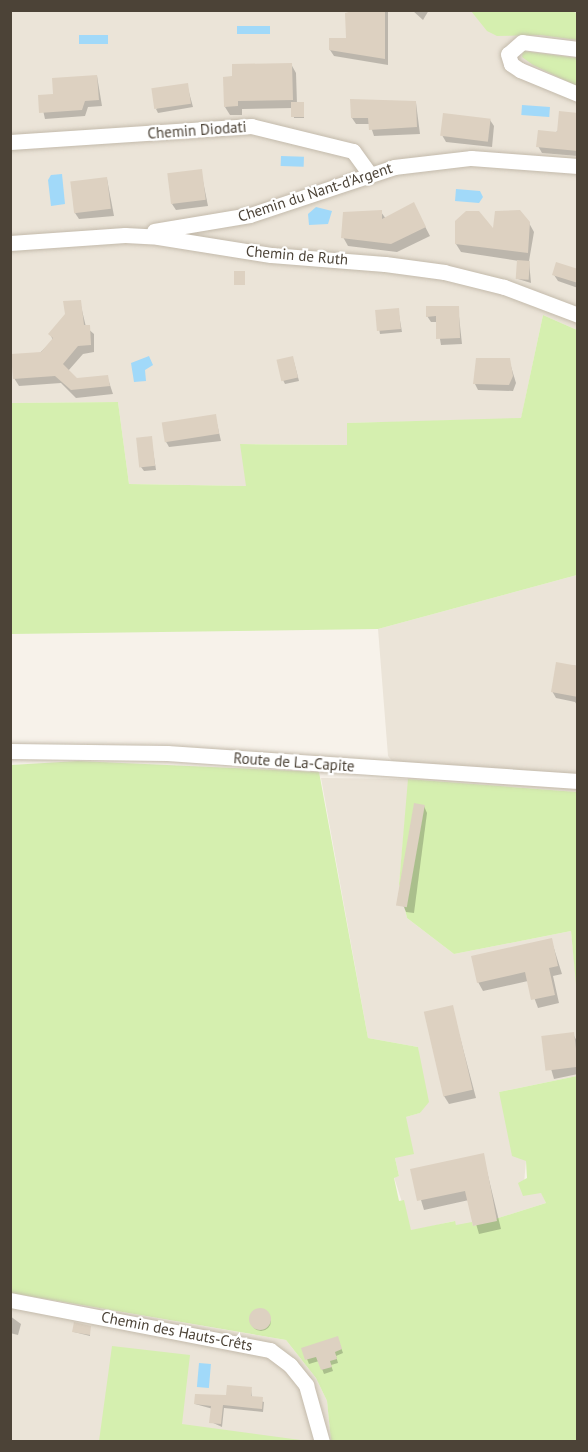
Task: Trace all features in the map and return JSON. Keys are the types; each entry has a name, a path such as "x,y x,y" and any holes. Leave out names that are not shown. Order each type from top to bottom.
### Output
{"street":[{"path":"578,49 522,42 508,54 511,64 578,94"},
{"name":"Chemin Diodati","path":"10,142 251,126 350,150 360,157 369,173"},
{"name":"Chemin du Nant-d'Argent","path":"125,235 250,215 369,173 449,158 578,166"},
{"name":"Chemin de Ruth","path":"10,243 125,235 444,272 504,286 578,315"},
{"name":"Route de La-Capite","path":"10,750 167,753 578,782"},
{"name":"Chemin des Hauts-Crêts","path":"10,1300 270,1350 285,1360 306,1385 322,1442"}],"shaded area":[{"path":"10,11 577,11 577,330 543,315 521,419 347,423 348,445 241,444 247,486 129,484 118,402 11,403"},
{"path":"577,575 577,792 409,779 399,884 407,918 454,954 571,931 578,995 577,1076 499,1092 526,1161 523,1195 541,1192 546,1203 473,1226 456,1225 454,1221 411,1231 394,1177 399,1176 395,1158 406,1117 420,1113 423,1108 418,1047 368,1038 321,778 408,779 388,756 378,629"},
{"path":"10,1293 286,1340 316,1378 327,1401 331,1441 11,1441"}],"green space":[{"path":"471,11 570,11 577,13 577,40 540,35 497,36 487,31"},
{"path":"523,51 577,58 577,86 533,65 522,57"},
{"path":"543,315 577,330 577,575 378,629 11,634 11,403 118,402 129,484 246,486 240,444 347,445 347,423 521,418"},
{"path":"78,761 319,772 368,1038 418,1047 429,1102 420,1113 406,1117 414,1154 395,1158 399,1176 394,1178 399,1201 404,1200 411,1230 455,1221 456,1225 472,1222 473,1226 546,1203 541,1193 523,1196 518,1183 527,1178 526,1161 512,1156 499,1092 577,1076 577,1441 331,1441 327,1401 316,1378 286,1340 11,1293 11,765"},
{"path":"408,779 577,792 577,995 571,931 454,954 407,918 399,884"},
{"path":"112,1346 190,1355 182,1424 308,1441 99,1441"}],"water":[{"path":"237,26 270,26 270,34 237,34"},
{"path":"79,35 108,35 108,44 79,44"},
{"path":"522,105 550,107 549,117 521,115"},
{"path":"281,156 304,157 304,167 281,166"},
{"path":"62,174 65,204 51,206 48,180 51,175"},
{"path":"456,189 480,191 483,197 479,203 455,201"},
{"path":"316,207 332,211 328,224 309,225 308,214"},
{"path":"149,356 153,365 145,370 146,381 134,382 131,363"},
{"path":"199,1363 211,1364 209,1388 197,1387"}],"building":[{"path":"356,10 385,10 385,59 329,50 329,38 346,38 345,13"},
{"path":"292,63 293,100 238,101 238,106 224,107 223,77 232,76 232,64"},
{"path":"97,75 99,100 85,101 82,110 39,113 38,95 53,94 52,78"},
{"path":"188,83 191,104 154,109 151,88"},
{"path":"350,99 416,101 417,127 369,130 368,118 351,118"},
{"path":"291,102 304,102 304,117 291,117"},
{"path":"559,111 578,113 578,151 536,147 538,130 557,132"},
{"path":"443,113 491,119 488,142 440,136"},
{"path":"202,169 206,200 171,204 167,173"},
{"path":"107,177 111,209 74,213 70,182"},
{"path":"414,202 426,227 391,244 341,238 343,212 382,210 382,219"},
{"path":"520,210 530,222 528,253 455,244 455,221 466,211 479,211 493,228 495,211"},
{"path":"517,260 530,261 529,280 516,279"},
{"path":"556,262 578,269 578,283 552,275"},
{"path":"234,271 245,271 245,285 234,285"},
{"path":"81,300 84,325 90,325 91,345 78,346 63,364 77,378 108,375 110,386 71,390 55,376 13,379 11,354 41,352 53,338 48,334 65,314 63,301"},
{"path":"426,306 459,306 460,338 436,339 436,316 426,317"},
{"path":"399,308 401,329 377,331 375,310"},
{"path":"293,356 298,377 281,381 276,360"},
{"path":"476,358 510,358 513,376 509,385 473,384"},
{"path":"216,414 219,434 165,442 162,423"},
{"path":"152,436 155,466 139,468 136,438"},
{"path":"556,662 578,666 578,697 551,692"},
{"path":"414,803 425,805 407,907 396,905"},
{"path":"552,938 558,966 549,968 555,995 531,1000 525,972 477,983 471,956"},
{"path":"453,1005 473,1090 443,1097 424,1012"},
{"path":"574,1032 578,1067 546,1071 541,1036"},
{"path":"484,1153 497,1221 473,1226 465,1191 417,1201 410,1169"},
{"path":"260,1308 268,1311 271,1319 268,1327 260,1330 252,1327 249,1319 252,1311"},
{"path":"74,1322 91,1326 90,1335 72,1332"},
{"path":"338,1336 342,1349 335,1352 337,1359 330,1361 332,1367 321,1370 316,1357 305,1360 301,1348"},
{"path":"227,1385 252,1387 251,1396 263,1397 262,1409 223,1405 221,1424 209,1423 211,1406 194,1404 195,1394 226,1395"}]}
